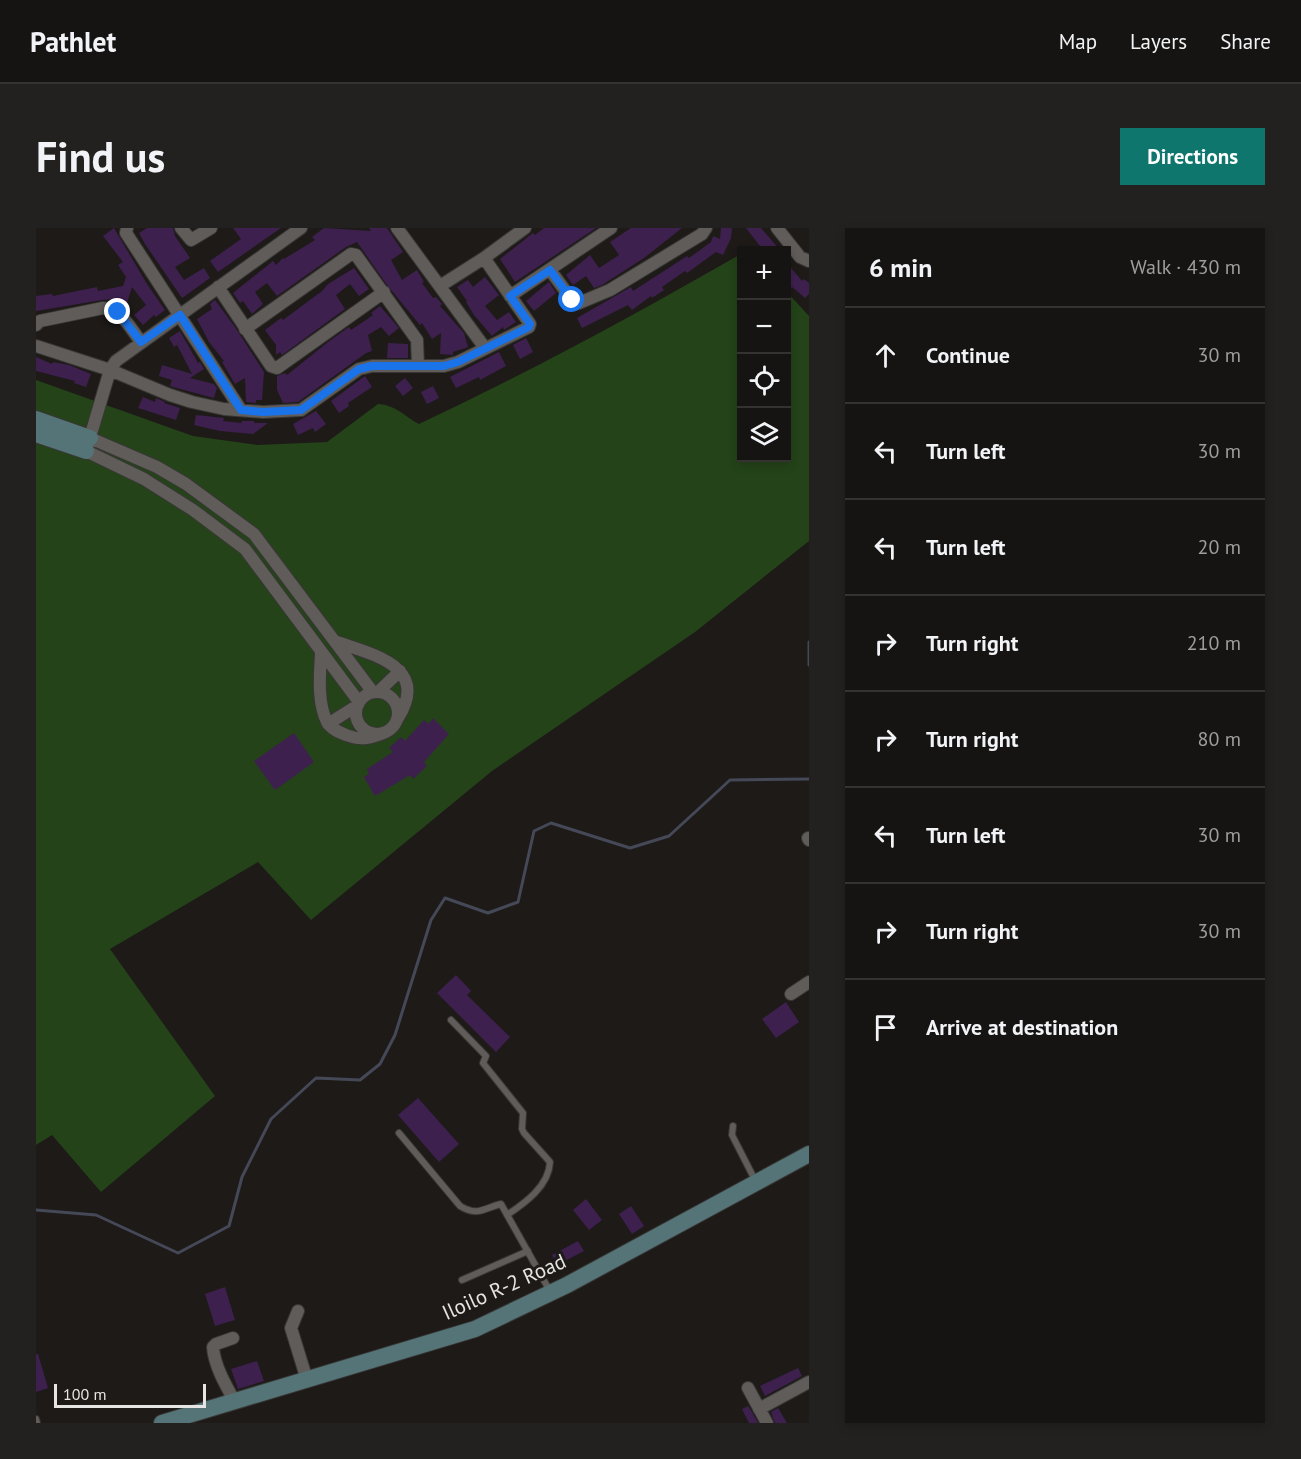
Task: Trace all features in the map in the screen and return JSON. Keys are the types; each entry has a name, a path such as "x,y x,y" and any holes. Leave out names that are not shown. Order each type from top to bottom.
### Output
{"main road":[{"path":"36,419 88,444"},
{"path":"36,434 88,444"},
{"name":"Iloilo R-2 Road","path":"162,1423 475,1329 551,1293 809,1155"}],"street":[{"path":"128,228 126,233 241,410"},
{"path":"181,228 191,240 211,228"},
{"path":"88,444 110,370 116,360 301,228"},
{"path":"398,228 485,348"},
{"path":"510,296 611,228"},
{"path":"550,270 572,300 579,303 610,290 702,234 706,228"},
{"path":"777,228 800,257 808,263"},
{"path":"440,286 484,258 522,229"},
{"path":"245,329 351,254 356,255 417,340 418,366"},
{"path":"36,346 110,370 170,395 224,409 263,412 301,410 359,369 372,366 444,366 458,362 530,326 484,258"},
{"path":"218,287 271,366 277,368 384,292"},
{"path":"36,326 40,321 103,308 112,309 118,312 141,342"},
{"path":"88,444 157,467 186,484 248,528 266,546 375,691 386,694 394,700 398,718"},
{"path":"88,444 193,510 244,549 358,704 356,714 361,726 377,734 386,732"},
{"path":"298,622 314,611"},
{"path":"321,653 320,680 323,709 328,724 336,731 354,738 369,739 386,732 393,727 406,704 408,692 405,679 389,661 337,642"},
{"path":"328,724 400,671"},
{"path":"791,994 809,982"},
{"path":"298,1311 291,1328 307,1380"},
{"path":"233,1338 216,1344 213,1347 213,1354 235,1402"},
{"path":"759,1409 809,1382"},
{"path":"748,1388 767,1423"}],"lane":[{"path":"451,1020 486,1056 483,1063 523,1113 524,1133 550,1162 548,1176 526,1202 507,1215"},
{"path":"733,1126 732,1134 756,1182"},
{"path":"399,1133 460,1206 468,1211 485,1211 501,1204 551,1293"},
{"path":"462,1280 528,1251"}],"green space":[{"path":"737,256 737,462 791,462 791,296 809,316 809,541 695,632 492,771 311,920 258,862 110,949 215,1096 101,1192 52,1135 36,1145 36,380 193,436 257,445 327,442 378,404 395,409 419,424 501,384 662,299"}],"building":[{"path":"114,228 165,310 156,317 154,315 143,325 134,315 146,305 132,287 127,303 114,299 102,300 36,311 36,296 52,294 53,296 97,287 98,291 123,286 126,277 118,265 123,262 103,236"},
{"path":"147,228 173,228 175,236 190,258 175,267 184,280 204,268 210,278 182,298 139,233"},
{"path":"233,228 281,228 218,272 210,261 241,239"},
{"path":"324,228 371,231 369,228 387,228 403,252 391,260 402,280 417,270 424,282 422,283 433,298 436,297 442,304 440,306 464,333 468,347 453,352 453,355 440,354 441,333 432,339 422,323 420,325 387,285 357,242 346,247 277,296 267,283 255,292 263,304 252,314 243,301 240,303 233,293 273,261 276,265 283,258 315,240 312,237"},
{"path":"544,228 596,228 515,282 500,259 533,233 535,235"},
{"path":"631,228 682,228 644,258 602,285 594,288 586,276 573,285 566,275 590,255 599,268 619,255 610,242"},
{"path":"721,228 732,228 731,238 723,255 716,252 687,273 685,271 662,287 664,290 652,298 651,296 632,310 628,305 582,328 577,318 631,287 633,291 687,256 689,258 711,242 713,236 720,239"},
{"path":"746,228 761,228 777,246 760,246"},
{"path":"354,268 369,289 359,296 350,284 336,295 345,309 282,355 280,352 276,355 276,345 265,330 281,318 283,320 328,284"},
{"path":"791,268 802,281 804,279 809,283 809,294 805,298 792,287"},
{"path":"485,277 499,295 485,306 497,320 509,312 516,322 504,330 503,327 492,336 474,315 457,287 468,280 473,287"},
{"path":"549,282 556,293 534,311 526,301"},
{"path":"215,300 264,372 262,400 256,400 256,403 246,402 245,378 235,384 222,362 224,361 209,342 197,319 212,309 210,304"},
{"path":"380,306 399,328 389,336 381,327 368,335 372,351 298,402 283,403 277,390 277,376 285,373 287,375 349,327 351,330 373,315 371,313"},
{"path":"180,331 198,363 200,362 204,369 190,378 214,384 217,388 214,398 170,386 172,380 159,376 162,365 192,374 177,345 174,347 169,338"},
{"path":"526,338 533,352 520,359 513,345"},
{"path":"388,343 408,344 408,358 387,358"},
{"path":"499,352 506,366 480,380 479,377 456,388 450,377"},
{"path":"36,357 52,364 53,362 69,365 91,374 86,387 74,383 75,381 36,371"},
{"path":"365,376 372,387 348,403 349,406 339,413 331,401"},
{"path":"405,378 413,388 403,396 395,386"},
{"path":"433,386 439,398 427,404 421,392"},
{"path":"143,397 155,402 156,398 180,408 176,420 138,408"},
{"path":"316,411 326,424 315,432 313,428 298,435 293,424"},
{"path":"196,415 224,418 223,421 241,423 242,421 254,421 254,423 268,423 253,434 220,431 194,425"},
{"path":"433,718 449,734 424,762 427,766 413,779 410,775 375,796 364,777 369,774 367,769 393,752 389,748 401,737 405,741 424,720 429,724"},
{"path":"294,733 314,762 275,790 254,761"},
{"path":"456,975 471,991 467,995 510,1037 496,1052 437,993"},
{"path":"786,1002 799,1022 776,1038 762,1019"},
{"path":"418,1098 459,1144 439,1162 398,1115"},
{"path":"586,1199 602,1220 589,1230 573,1210"},
{"path":"631,1206 644,1226 632,1234 619,1214"},
{"path":"578,1241 584,1251 557,1265 552,1255"},
{"path":"225,1287 235,1320 215,1326 205,1294"},
{"path":"36,1354 38,1354 48,1388 36,1392"},
{"path":"257,1361 264,1381 238,1389 231,1369"},
{"path":"798,1368 802,1376 765,1396 760,1386"},
{"path":"748,1406 758,1423 749,1423 742,1409"},
{"path":"778,1408 787,1423 775,1423 771,1412"}],"waterway":[{"path":"809,642 809,665"},
{"path":"36,1210 96,1215 178,1253 229,1226 242,1177 271,1119 316,1078 360,1080 380,1064 395,1035 431,920 445,898 488,913 518,902 534,831 551,823 630,848 669,836 730,780 809,779"}],"route":[{"path":"118,312 141,342 180,315 241,410 263,412 301,410 359,369 372,366 444,366 458,362 529,327 530,324 510,296 550,270 572,300"}]}
